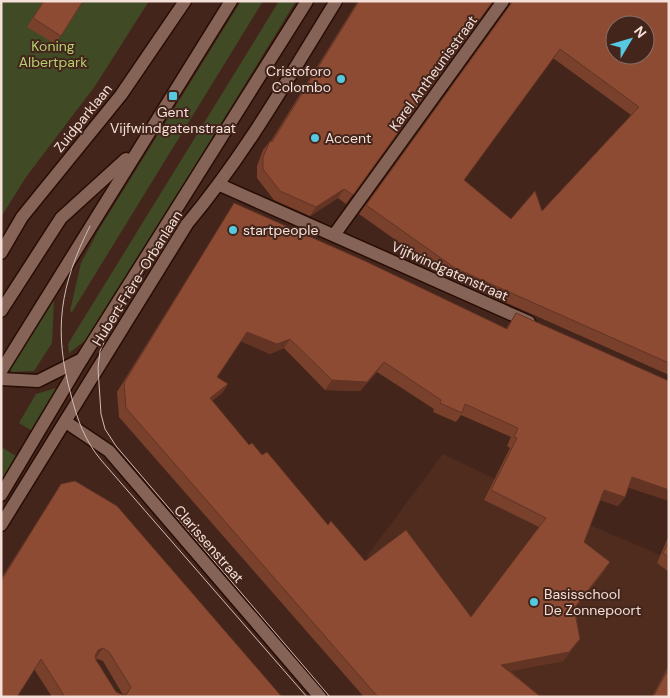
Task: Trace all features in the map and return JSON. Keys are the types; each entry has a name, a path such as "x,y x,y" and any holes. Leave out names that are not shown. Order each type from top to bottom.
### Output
{"street":[{"name":"Zuidparklaan","path":"1,253 22,217 121,95 185,1"},
{"path":"1,371 231,1"},
{"path":"1,495 82,360 307,1"},
{"name":"Hubert Frère-Orbanlaan","path":"1,525 187,224 220,185 336,1"},
{"name":"Karel Antheunisstraat","path":"334,235 503,1"},
{"path":"1,311 61,218 138,149"},
{"name":"Vijfwindgatenstraat","path":"220,185 542,328"},
{"path":"1,379 38,381 82,360"},
{"name":"Clarissenstraat","path":"66,422 109,451 320,697"}],"shaded area":[{"name":"Basisschool De Zonnepoort","path":"443,454 588,524 669,559 669,697 450,697 431,645 367,556"}],"green space":[{"name":"Koning Albertpark","path":"1,1 149,1 95,86 26,177 1,217"},
{"path":"241,1 263,1 72,312 70,311 81,263 98,231"},
{"path":"279,1 296,1 90,337 69,353 68,344"},
{"path":"54,300 52,343 34,371 12,372 10,369"},
{"path":"56,388 32,431 19,423 36,394"},
{"path":"3,448 16,456 1,481 1,451"}],"building":[{"path":"44,1 83,1 61,36 33,18"},
{"path":"359,1 493,1 353,195 344,189 316,207 280,191 263,169 263,157 270,141 272,142"},
{"path":"513,1 669,1 669,363 455,268 366,205","holes":["560,49 639,107 542,211 535,191 511,219 464,180"]},
{"path":"234,203 365,261 507,329 516,313 669,381 669,490 632,477 625,497 604,490 584,542 610,562 574,608 580,639 569,652 501,665 541,697 378,697 126,408 124,383","holes":["247,332 277,344 290,339 332,380 367,382 384,362 441,400 440,403 462,413 465,404 518,428 514,437 517,438 491,490 546,518 471,617 406,530 365,561 331,521 328,525 267,452 262,455 252,443 249,445 210,398 228,384 217,377"]},
{"path":"75,481 117,506 282,697 65,697 41,659 17,697 1,697 1,581 61,484","holes":["103,648 109,652 131,687 127,694 123,695 116,692 96,660 95,656 98,650"]},
{"path":"669,541 669,557 663,553"},
{"path":"669,668 669,697 653,697"}],"tram line":[{"path":"90,226 80,248 66,289 61,329 65,372 82,429 90,445 101,460 307,697"},
{"path":"136,275 100,351 98,368 101,414 105,429 116,446 330,697"}],"place":[{"name":"Cristoforo Colombo","path":"341,79"},
{"name":"Gent Vijfwindgatenstraat","path":"173,96"},
{"name":"Accent","path":"315,138"},
{"name":"startpeople","path":"233,230"},
{"name":"Basisschool De Zonnepoort","path":"534,602"}]}
